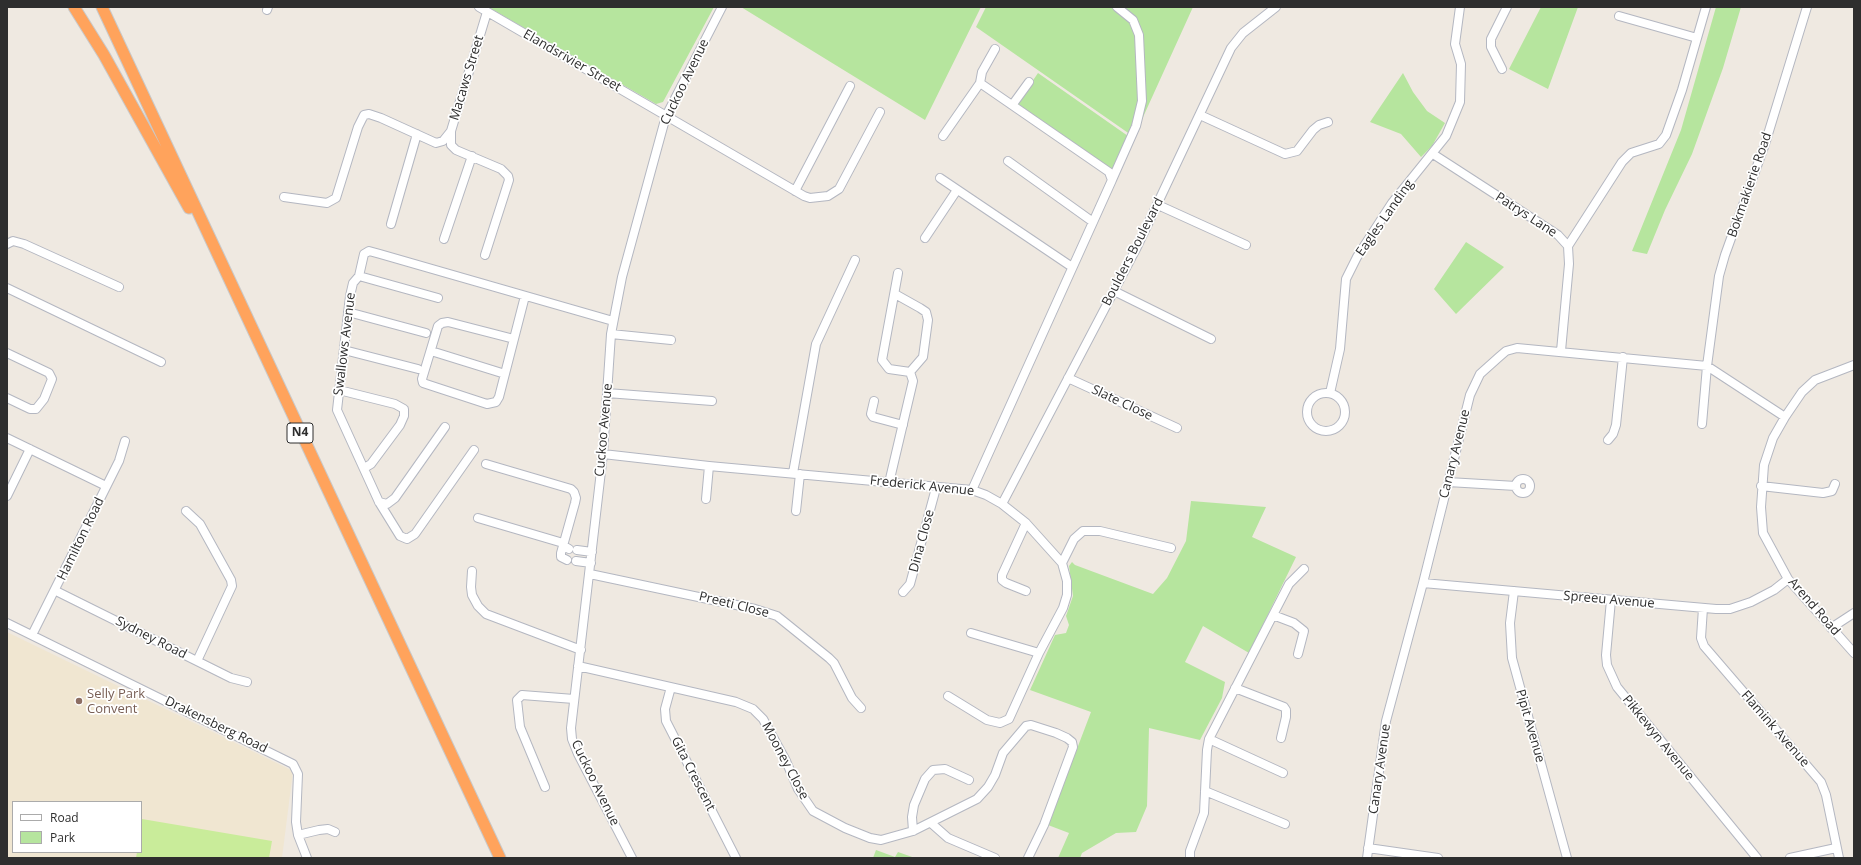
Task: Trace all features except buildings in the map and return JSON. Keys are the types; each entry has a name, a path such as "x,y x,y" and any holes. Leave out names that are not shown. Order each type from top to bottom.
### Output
{"highway":[{"path":"74,7 104,55 173,181 214,248"},
{"name":"N4","path":"102,7 500,858"}],"street":[{"name":"Elandsrivier Street","path":"478,7 810,198 828,196 836,192 880,112"},
{"name":"Cuckoo Avenue","path":"632,858 574,746 571,728 603,454 611,334 624,270 666,116 722,7"},
{"path":"972,490 1136,126 1142,101 1140,36 1133,20 1117,7"},
{"name":"Eagles Landing","path":"1330,393 1340,349 1346,278 1357,257 1392,203 1446,136 1460,102 1461,64 1455,44 1460,7"},
{"path":"1502,69 1491,47 1491,39 1507,7"},
{"path":"1568,246 1628,156 1655,146 1663,140 1682,90 1706,7"},
{"name":"Bokmakierie Road","path":"1702,424 1707,366 1716,297 1725,255 1752,184 1807,7"},
{"name":"Boulders Boulevard","path":"1002,504 1158,205 1236,40 1274,8"},
{"name":"Macaws Street","path":"472,156 456,150 451,144 451,131 487,12"},
{"path":"1619,16 1697,38"},
{"path":"943,136 980,83 982,72 995,49"},
{"path":"1013,104 1028,82"},
{"path":"980,83 1013,104 1108,172 1112,180"},
{"path":"796,191 850,86"},
{"path":"284,197 327,203 336,198 358,127 364,115 369,114 381,118 436,143 443,141 451,131"},
{"path":"1200,114 1285,154 1298,151 1313,130 1319,125 1328,122"},
{"path":"391,224 417,134"},
{"name":"Patrys Lane","path":"1433,154 1558,235 1568,246 1570,264 1561,351"},
{"path":"444,239 472,156 501,169 508,176 509,180 485,255"},
{"path":"1008,161 1093,222"},
{"path":"940,178 1072,267"},
{"path":"925,238 957,190"},
{"path":"1158,205 1246,245"},
{"path":"7,244 13,241 24,244 119,287"},
{"name":"Swallows Avenue","path":"474,450 415,534 410,539 400,536 380,502 337,410 348,312 353,283 359,276 363,256 366,252 613,321"},
{"path":"796,511 797,474 816,344 855,260"},
{"path":"898,273 882,360 889,369 910,372"},
{"path":"359,276 438,298"},
{"path":"7,288 161,362"},
{"path":"1114,291 1211,339"},
{"path":"895,294 926,312 928,320 923,357 910,372"},
{"path":"514,339 448,322 442,323 438,326 422,379 423,383 487,404 496,402 499,397 505,374 514,339 525,296"},
{"path":"348,312 426,333"},
{"path":"611,334 671,340"},
{"name":"Canary Avenue","path":"1367,858 1386,721 1423,583 1470,395 1480,374 1498,357 1512,349 1561,351 1707,366 1785,417"},
{"path":"344,350 418,368"},
{"path":"431,351 505,374"},
{"path":"7,353 49,373 52,379 44,398 36,409 30,409 7,398"},
{"path":"1608,440 1613,434 1616,425 1623,357"},
{"name":"Arend Road","path":"1854,365 1815,380 1808,386 1785,417 1768,451 1761,486 1762,533 1788,579 1854,653"},
{"path":"888,483 913,381 910,372"},
{"name":"Slate Close","path":"1068,378 1177,428"},
{"path":"339,390 395,404 404,409 404,416 400,425 371,464 366,467 363,466"},
{"path":"607,393 712,401"},
{"path":"1330,393 1340,398 1343,403 1345,408 1345,419 1338,428 1334,430 1317,430 1309,422 1307,417 1308,406 1310,401 1319,394 1330,393"},
{"path":"874,401 871,414 872,417 902,425"},
{"path":"380,502 390,503 396,498 445,428"},
{"path":"7,438 106,486"},
{"name":"Hamilton Road","path":"32,635 56,590 121,457 125,441"},
{"path":"7,496 30,449"},
{"name":"Frederick Avenue","path":"603,454 709,466 936,488 972,490 986,495 1002,504 1026,523 1062,563 1067,581 1067,595 1063,608 1039,653 1012,715 1005,722 993,722 980,718 948,696"},
{"path":"486,464 570,489 574,492 575,503 563,543 561,556 572,561 591,563"},
{"path":"706,499 709,466"},
{"path":"1448,482 1516,486"},
{"path":"1761,486 1823,493 1832,491 1835,484"},
{"name":"Dina Close","path":"903,592 910,584 936,488"},
{"path":"186,511 200,524 231,580 232,586 197,661"},
{"path":"478,518 563,543 564,546 573,550 592,552"},
{"path":"1026,523 1002,575 1002,580 1006,583 1026,590"},
{"path":"1062,563 1074,539 1083,531 1100,531 1171,548"},
{"path":"1190,858 1192,846 1204,813 1204,791 1209,739 1289,584 1304,570"},
{"path":"472,571 472,595 478,606 486,614 581,650"},
{"name":"Preeti Close","path":"590,574 755,609 777,616 829,658 834,664 852,698 861,708"},
{"name":"Spreeu Avenue","path":"1423,583 1730,609 1774,590 1788,579"},
{"name":"Sydney Road","path":"56,590 231,678 247,682"},
{"name":"Pipit Avenue","path":"1514,591 1510,623 1512,658 1567,858"},
{"name":"Pikkewyn Avenue","path":"1611,600 1606,655 1607,665 1617,688 1757,858"},
{"name":"Flamink Avenue","path":"1704,608 1701,638 1704,646 1821,782 1826,795 1839,858"},
{"path":"1831,628 1854,613"},
{"path":"1273,615 1301,627 1304,630 1298,654"},
{"name":"Drakensberg Road","path":"7,623 293,764 298,774 295,815 298,835 307,858"},
{"path":"970,633 1039,653"},
{"name":"Mooney Close","path":"578,666 736,702 758,713 786,761 806,802 814,811 851,831 881,840 913,831 931,823 970,803 983,794 995,775 1002,753 1021,730 1031,725 1056,733 1072,742 1073,747 1044,825 1028,858"},
{"name":"Gita Crescent","path":"671,687 665,709 666,721 736,858"},
{"path":"1235,688 1284,706 1286,710 1286,717 1281,738"},
{"path":"545,787 520,727 517,700 522,695 574,699"},
{"path":"1209,739 1283,773"},
{"path":"913,831 912,817 914,805 929,773 938,768 945,769 969,780"},
{"path":"1204,791 1285,824"},
{"path":"931,823 948,838 995,858"},
{"path":"298,835 328,829 335,832"},
{"path":"1368,848 1438,858"},
{"path":"1790,858 1836,848"}],"shaded area":[{"name":"Selly Park Convent","path":"7,632 293,771 282,858 7,858"}],"green space":[{"path":"488,7 714,7 663,102 656,104"},
{"path":"741,7 981,7 925,120"},
{"path":"986,7 1193,7 1134,137 976,27"},
{"path":"1541,7 1578,7 1548,89 1509,69"},
{"path":"1716,7 1741,7 1723,68 1692,154 1665,210 1647,254 1632,251 1681,130"},
{"path":"1038,73 1128,136 1112,171 1019,105 1019,101"},
{"path":"1403,73 1413,92 1427,111 1445,123 1432,146 1421,157 1401,134 1370,122"},
{"path":"1466,242 1504,267 1456,314 1434,289"},
{"path":"1191,501 1266,507 1252,537 1296,557 1249,653 1203,626 1185,662 1225,682 1222,698 1200,740 1149,728 1147,806 1136,832 1116,833 1082,853 1080,858 1058,858 1069,833 1048,825 1091,712 1030,690 1055,635 1066,633 1069,625 1066,616 1073,596 1069,566 1072,562 1075,565 1153,594 1167,578 1186,541"},
{"path":"142,819 272,841 269,858 136,858 137,853 142,853"},
{"path":"876,850 895,857 898,852 915,858 873,858"}],"place":[{"name":"Selly Park Convent","path":"79,701"}]}
